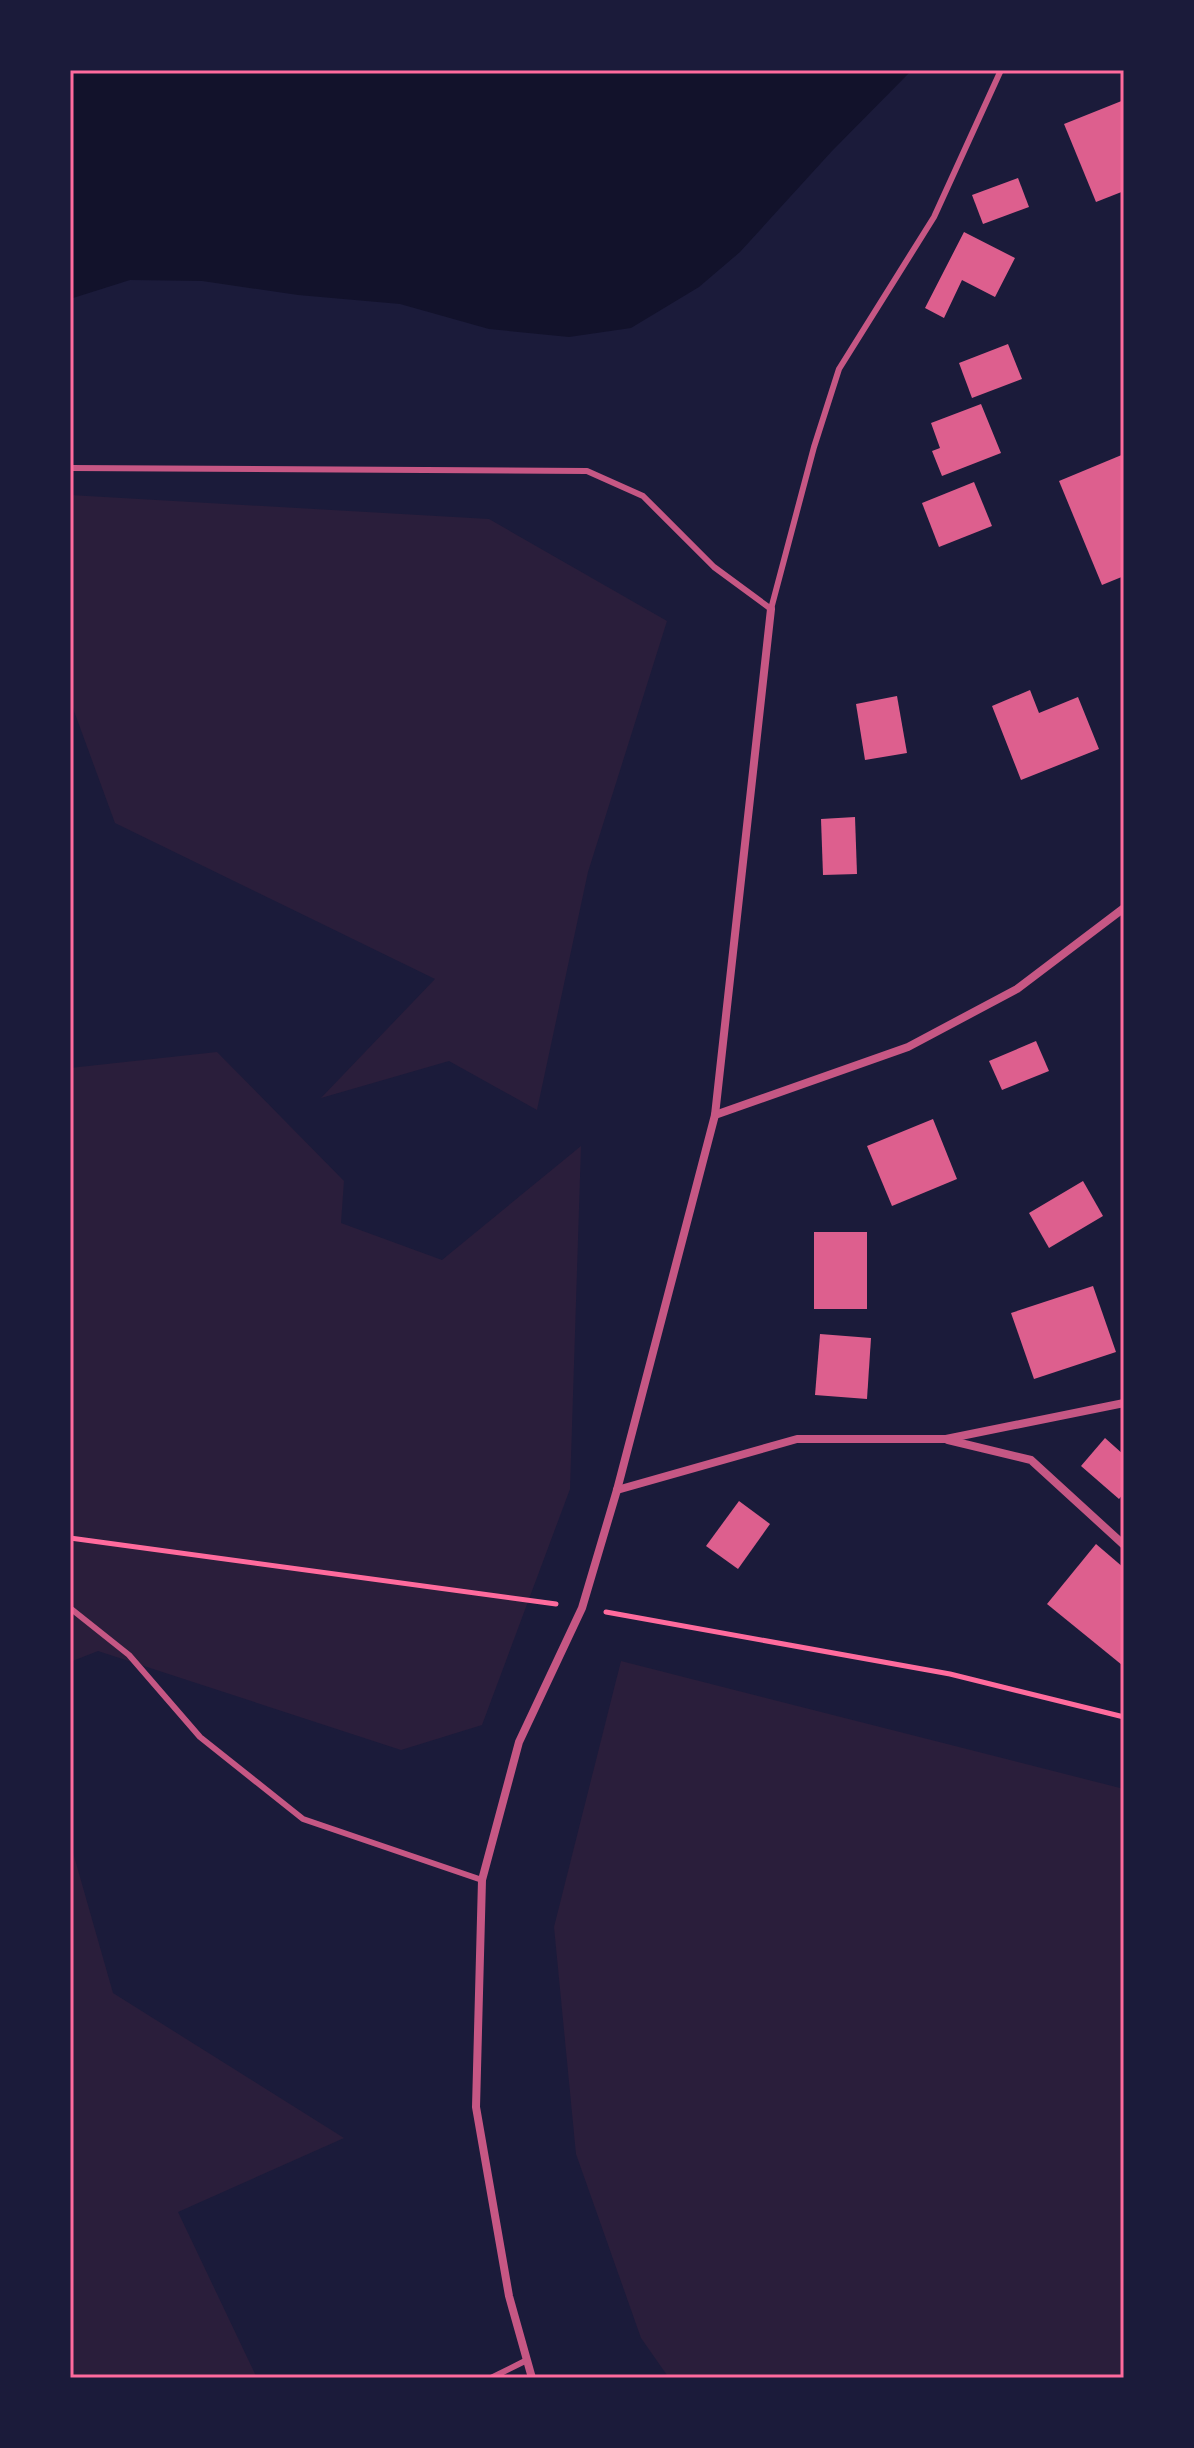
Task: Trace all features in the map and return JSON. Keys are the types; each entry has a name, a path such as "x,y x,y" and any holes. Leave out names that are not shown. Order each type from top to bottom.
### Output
{"street":[{"path":"532,2378 509,2296 476,2107 482,1880 519,1742 582,1608 617,1490 715,1115 771,609"},
{"path":"715,1115 908,1047 1017,989 1124,908"},
{"path":"617,1490 797,1439 946,1439 1124,1403"},
{"path":"946,1439 1031,1460 1124,1545"}],"lane":[{"path":"70,468 587,471 643,496 714,567 771,609 814,447 839,369 934,217 1001,70"},
{"path":"70,1608 129,1655 200,1737 303,1819 482,1880"},
{"path":"491,2378 527,2360"}],"shaded area":[{"path":"70,70 912,70 832,151 740,252 699,287 631,328 569,337 489,329 400,304 298,295 202,281 130,280 70,299"},
{"path":"70,495 489,519 667,621 588,872 537,1110 449,1061 321,1098 435,979 115,823 70,700"},
{"path":"217,1052 344,1181 341,1223 442,1260 581,1146 570,1489 482,1725 401,1750 98,1651 70,1662 70,1068"},
{"path":"621,1661 1124,1789 1124,2378 669,2378 641,2338 576,2154 554,1927"},
{"path":"70,1842 113,1993 344,2138 178,2212 257,2378 70,2378"}],"building":[{"path":"1124,100 1124,191 1096,202 1064,124"},
{"path":"1018,178 1029,207 983,224 972,195"},
{"path":"964,232 1015,258 995,297 962,280 944,318 925,308"},
{"path":"1008,344 1022,379 972,398 959,363"},
{"path":"981,404 1001,453 942,476 932,451 940,448 931,423"},
{"path":"1124,454 1124,576 1102,585 1059,481"},
{"path":"974,482 992,526 939,547 922,503"},
{"path":"1030,690 1039,713 1078,697 1099,749 1021,780 992,706"},
{"path":"897,696 907,753 865,760 856,704"},
{"path":"855,817 857,874 823,875 821,819"},
{"path":"1036,1041 1049,1071 1002,1090 989,1061"},
{"path":"933,1119 957,1179 892,1206 867,1146"},
{"path":"1083,1181 1103,1216 1049,1248 1029,1213"},
{"path":"814,1232 867,1232 867,1309 814,1309"},
{"path":"1093,1286 1116,1352 1034,1379 1011,1313"},
{"path":"820,1334 871,1338 867,1399 815,1395"},
{"path":"1105,1438 1124,1455 1124,1493 1119,1499 1081,1466"},
{"path":"739,1501 770,1524 738,1569 706,1546"},
{"path":"1096,1544 1124,1568 1122,1665 1047,1604"}]}
